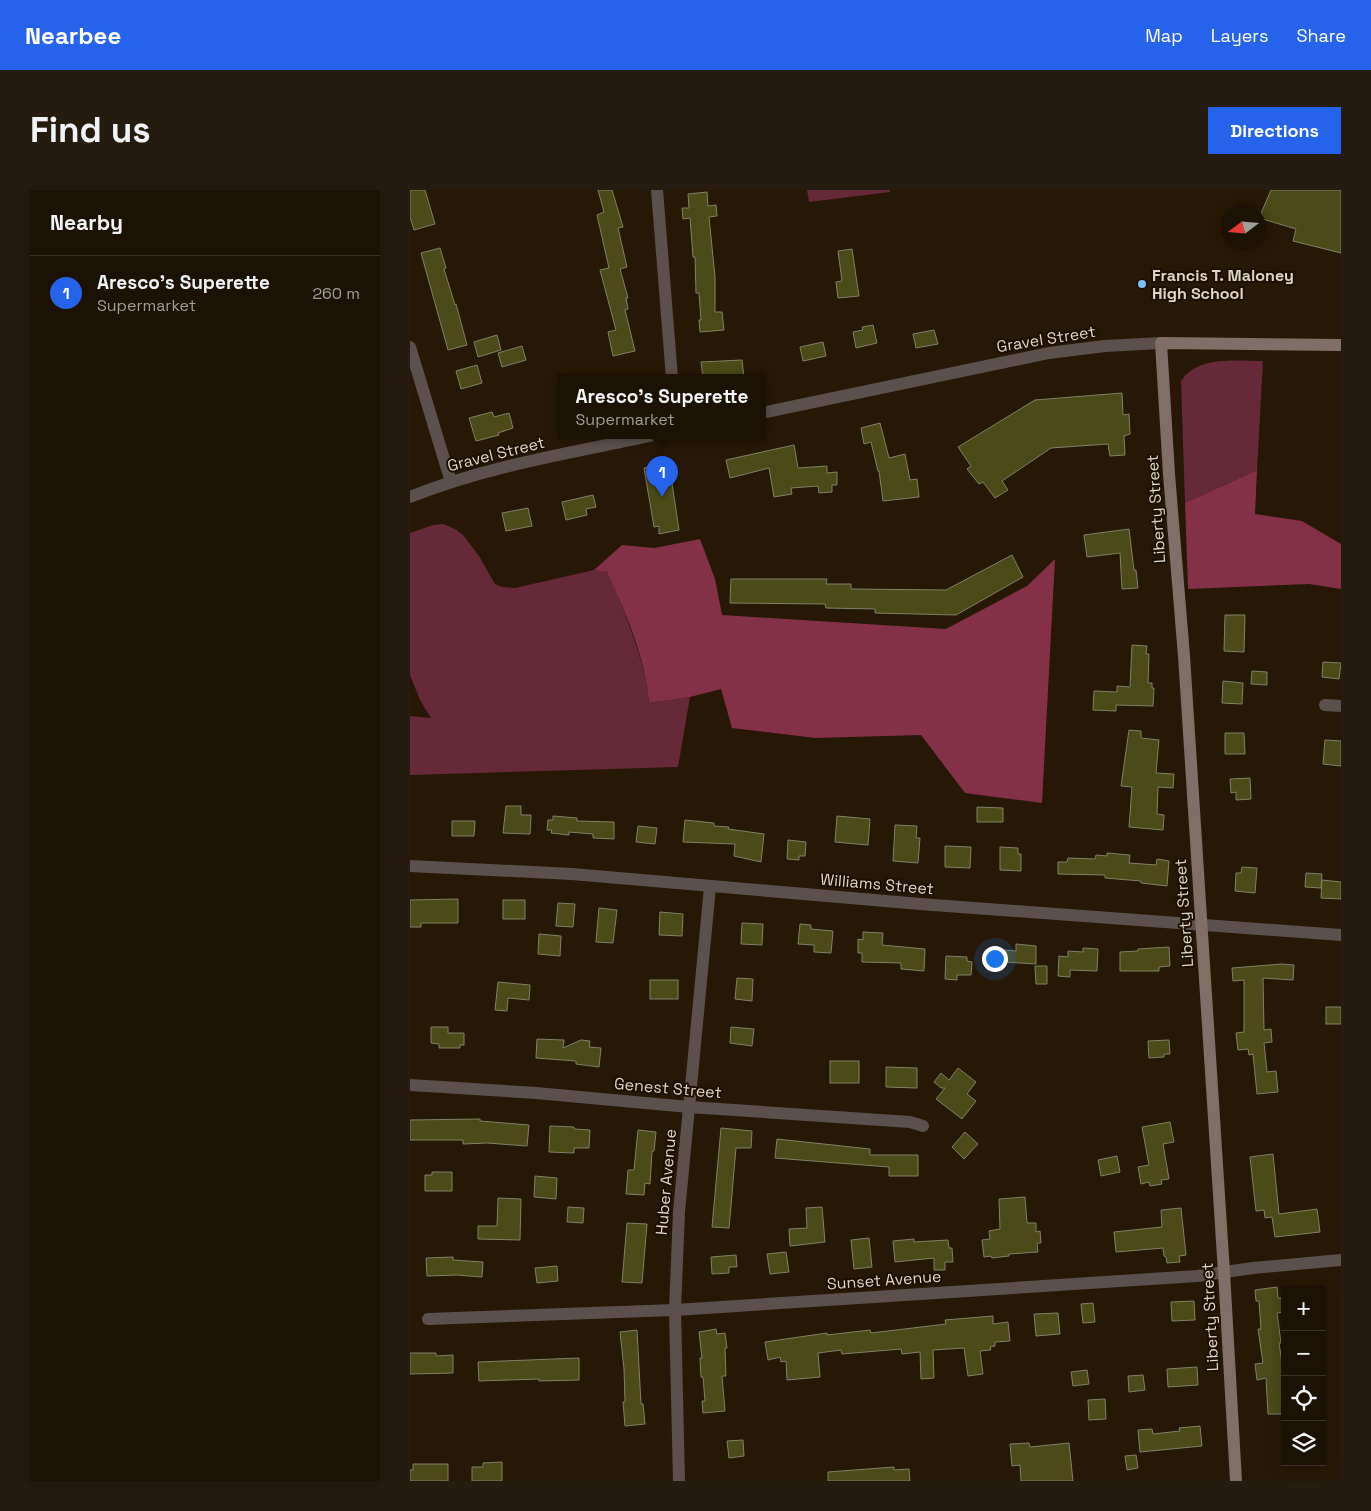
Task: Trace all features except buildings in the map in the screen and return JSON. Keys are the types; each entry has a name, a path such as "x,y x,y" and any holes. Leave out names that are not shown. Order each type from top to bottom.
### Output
{"main road":[{"name":"Gravel Street","path":"1161,343 1341,345"},
{"name":"Liberty Street","path":"1161,343 1169,474 1184,656 1236,1481"}],"street":[{"path":"657,190 672,374"},
{"name":"Gravel Street","path":"766,411 1048,354 1105,346 1161,343"},
{"path":"410,347 451,482"},
{"name":"Gravel Street","path":"410,497 451,482 501,468 636,439"},
{"path":"1325,705 1341,706"},
{"name":"Williams Street","path":"410,866 572,874 1341,935"},
{"name":"Huber Avenue","path":"679,1481 675,1310 679,1212 710,886"},
{"name":"Genest Street","path":"410,1085 910,1122 923,1126"},
{"name":"Sunset Avenue","path":"428,1319 675,1310 1187,1276 1341,1260"}],"shaded area":[{"path":"807,190 890,190 890,192 809,202"},
{"path":"1229,360 1263,361 1257,470 1185,503 1181,381 1188,373 1207,363"},
{"path":"1257,470 1255,514 1302,521 1341,544 1341,589 1309,584 1188,589 1185,503"},
{"path":"443,524 463,535 479,556 495,584 502,587 515,588 594,570 604,571 611,575 639,654 649,703 690,697 678,767 410,775 410,716 431,718 420,700 410,675 410,533 433,525"},
{"path":"700,539 715,579 722,615 946,629 1027,586 1055,559 1042,803 965,793 921,735 815,738 732,728 721,689 690,697 649,703 639,652 621,603 607,572 594,570 622,545 654,548"}],"place":[{"name":"Francis T. Maloney High School","path":"1142,284"},
{"name":"Aresco's Superette","path":"662,497"}]}
